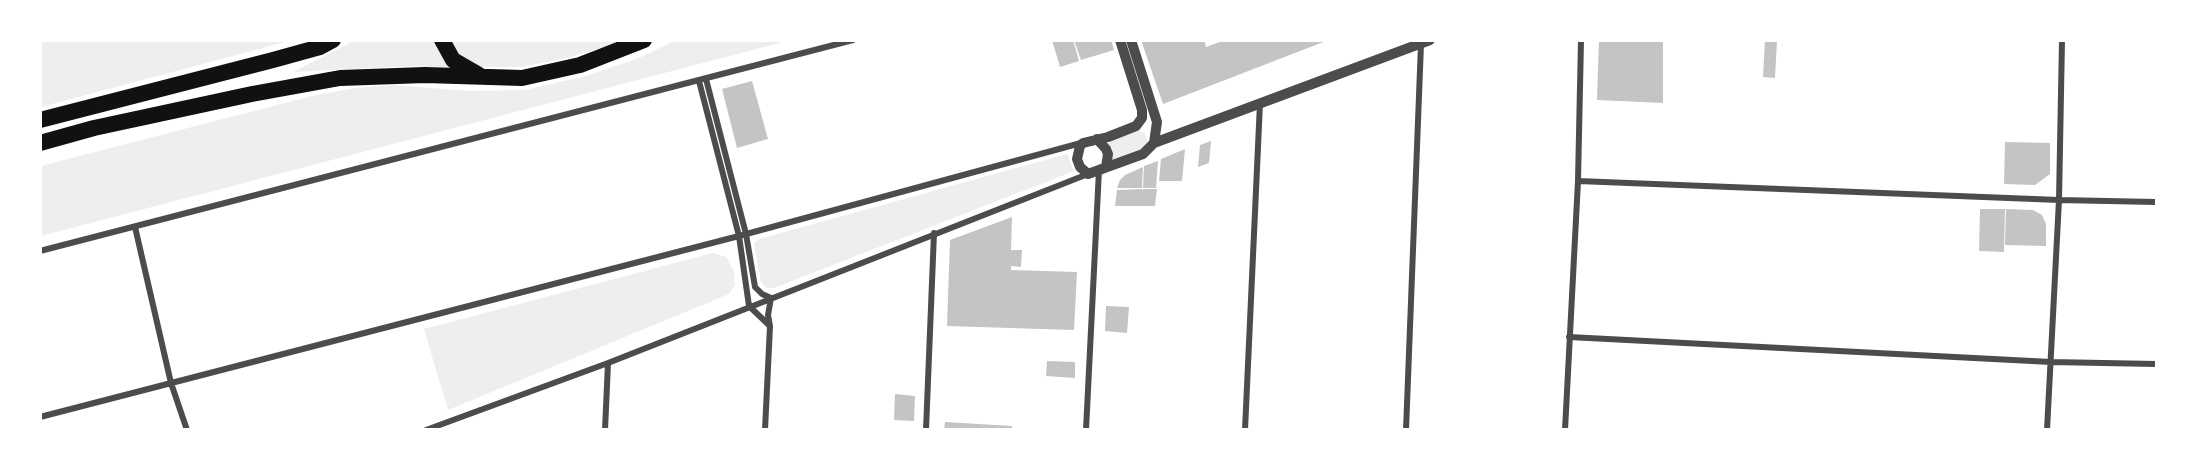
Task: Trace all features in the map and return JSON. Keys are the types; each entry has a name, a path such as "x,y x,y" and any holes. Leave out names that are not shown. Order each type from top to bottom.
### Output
{"highway":[{"path":"40,120 273,60 320,47 333,40"},
{"path":"442,40 453,60 480,75"},
{"path":"40,143 94,128 276,88 340,78 480,75 522,78 580,65 644,40"}],"street":[{"path":"40,251 853,40"},
{"path":"40,417 743,235 1083,143 1136,126 1142,118 1142,110 1120,40"},
{"path":"1131,40 1157,122 1154,143"},
{"path":"1565,429 1578,181 1581,40"},
{"path":"2047,429 2059,200 2062,40"},
{"path":"426,429 608,363 934,233 1143,154 1154,143 1426,42 1406,429"},
{"path":"703,80 755,287 762,294 771,297"},
{"path":"1245,429 1260,103"},
{"path":"1086,429 1097,170 1108,160 1106,149 1097,139"},
{"path":"1083,143 1077,150 1080,167 1097,170"},
{"path":"1578,181 2157,202"},
{"path":"135,227 171,383 187,429"},
{"path":"926,429 934,233"},
{"path":"743,235 749,306 770,326"},
{"path":"765,429 770,326 768,315 771,297"},
{"path":"1569,337 2050,362 2157,364"},
{"path":"605,429 608,363"},
{"path":"450,421 450,429"}],"shaded area":[{"path":"41,40 289,40 289,41 41,107"},
{"path":"355,40 436,41 450,68 412,66 293,72"},
{"path":"676,40 787,41 41,236 41,166 312,96 355,88 393,85 468,91 525,90 586,76 639,58"},
{"path":"448,41 622,41 571,57 522,67 476,67 459,59"},
{"path":"1137,130 1145,133 1148,142 1140,150 1112,160 1112,150 1107,141"},
{"path":"1067,154 1074,171 774,288 767,288 761,282 754,243 759,239"},
{"path":"713,253 726,257 734,271 735,285 729,294 448,410 424,329"}],"building":[{"path":"1052,40 1073,40 1079,61 1060,67"},
{"path":"1074,40 1111,40 1114,50 1081,60"},
{"path":"1141,40 1204,40 1206,47 1225,40 1326,41 1163,104"},
{"path":"1599,40 1663,40 1663,103 1597,100"},
{"path":"1765,40 1777,41 1775,78 1763,77"},
{"path":"752,81 768,139 737,148 722,89"},
{"path":"1211,141 1209,163 1198,167 1200,145"},
{"path":"2005,142 2050,143 2050,174 2035,185 2004,184"},
{"path":"1185,149 1182,181 1159,181 1161,159"},
{"path":"1158,161 1156,188 1143,188 1144,166"},
{"path":"1143,167 1142,188 1117,188 1125,175"},
{"path":"1142,189 1142,191 1143,189 1157,189 1155,206 1115,206 1117,190"},
{"path":"1980,209 2005,209 2004,252 1979,251"},
{"path":"2006,209 2033,210 2042,215 2046,224 2046,246 2005,245"},
{"path":"1012,217 1011,250 1022,250 1021,267 1011,266 1011,270 1077,272 1074,330 947,326 950,240"},
{"path":"1106,306 1129,307 1127,333 1105,331"},
{"path":"1047,361 1075,362 1075,378 1046,376"},
{"path":"895,394 915,396 914,421 894,420"},
{"path":"945,422 1012,426 1012,430 944,430"}]}
